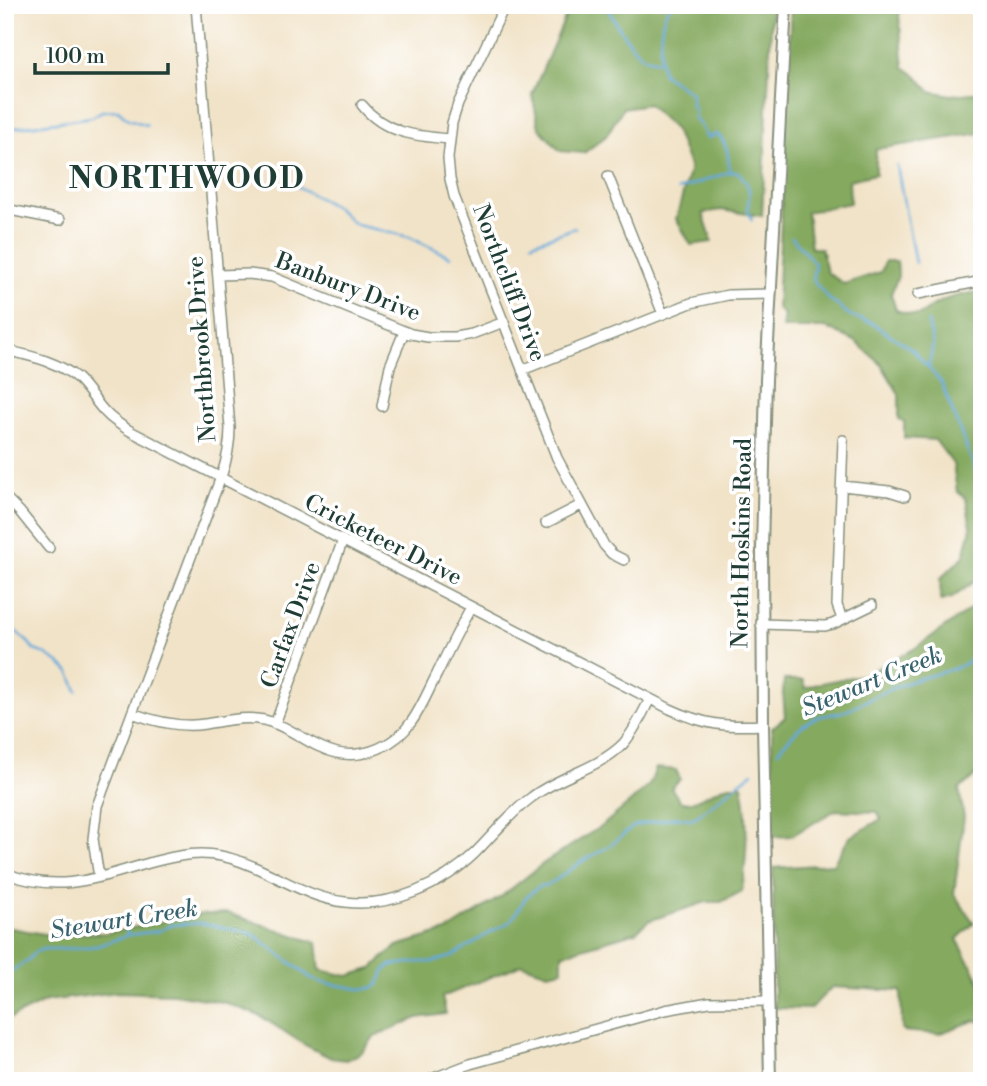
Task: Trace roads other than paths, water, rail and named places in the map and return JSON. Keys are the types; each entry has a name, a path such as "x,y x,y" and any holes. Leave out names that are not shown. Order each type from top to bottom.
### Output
{"street":[{"name":"Northbrook Drive","path":"99,877 93,839 97,806 221,477 230,444 196,5"},
{"name":"Northcliff Drive","path":"505,5 458,104 449,139 449,168 454,196 557,458 604,545 612,554 624,560"},
{"name":"North Hoskins Road","path":"770,1081 761,624 770,295 786,5"},
{"path":"362,105 385,126 408,134 449,139"},
{"path":"608,176 663,314"},
{"path":"5,209 60,220"},
{"name":"Banbury Drive","path":"218,275 249,274 272,277 404,332 428,337 472,334 503,322"},
{"path":"918,294 982,281"},
{"path":"522,370 691,303 749,294 770,295"},
{"path":"382,406 390,366 404,332"},
{"name":"Cricketeer Drive","path":"5,350 42,359 76,378 118,424 690,719 718,726 763,725"},
{"path":"842,619 837,605 843,440"},
{"path":"842,486 889,491 905,496"},
{"path":"5,498 49,548"},
{"path":"546,523 581,505"},
{"name":"Carfax Drive","path":"275,724 343,541"},
{"path":"761,624 825,626 873,605"},
{"path":"132,713 153,721 179,725 250,718 275,724 335,753 357,754 383,747 394,740 412,721 471,607"},
{"path":"5,873 56,884 82,882 172,857 212,854 237,859 329,900 366,903 398,897 437,881 464,862 513,813 539,792 614,752 627,739 650,699"},
{"path":"426,1081 470,1063 665,1010 709,1002 768,1001"}],"waterway":[{"path":"605,5 637,51 649,59 660,61"},
{"path":"671,5 662,28 660,48 663,74 691,93 694,118 707,138 717,134 724,142 729,172"},
{"path":"5,129 92,117 102,111 118,110 128,119 147,125"},
{"path":"897,166 915,263"},
{"path":"678,190 729,172 738,172 748,187 748,208 752,220"},
{"path":"295,185 337,208 357,225 409,237 451,257"},
{"path":"532,243 575,228"},
{"path":"792,237 815,264 815,283 829,299 851,316 872,323 913,350 941,382 982,487"},
{"path":"928,322 933,344 929,366"},
{"path":"5,622 34,650 59,663 70,673 77,691"},
{"name":"Stewart Creek","path":"778,751 806,723 818,717 846,711 901,685 945,672 966,663 982,649"},
{"name":"Stewart Creek","path":"5,975 27,961 35,952 44,949 97,946 128,935 159,931 171,925 200,923 250,933 320,982 360,989 372,988 378,985 385,970 391,965 431,962 451,957 508,923 526,897 540,886 556,880 608,847 634,826 676,817 692,819 753,772"},
{"path":"124,924 128,935"}],"district":[{"name":"NORTHWOOD","path":"187,179"}]}
